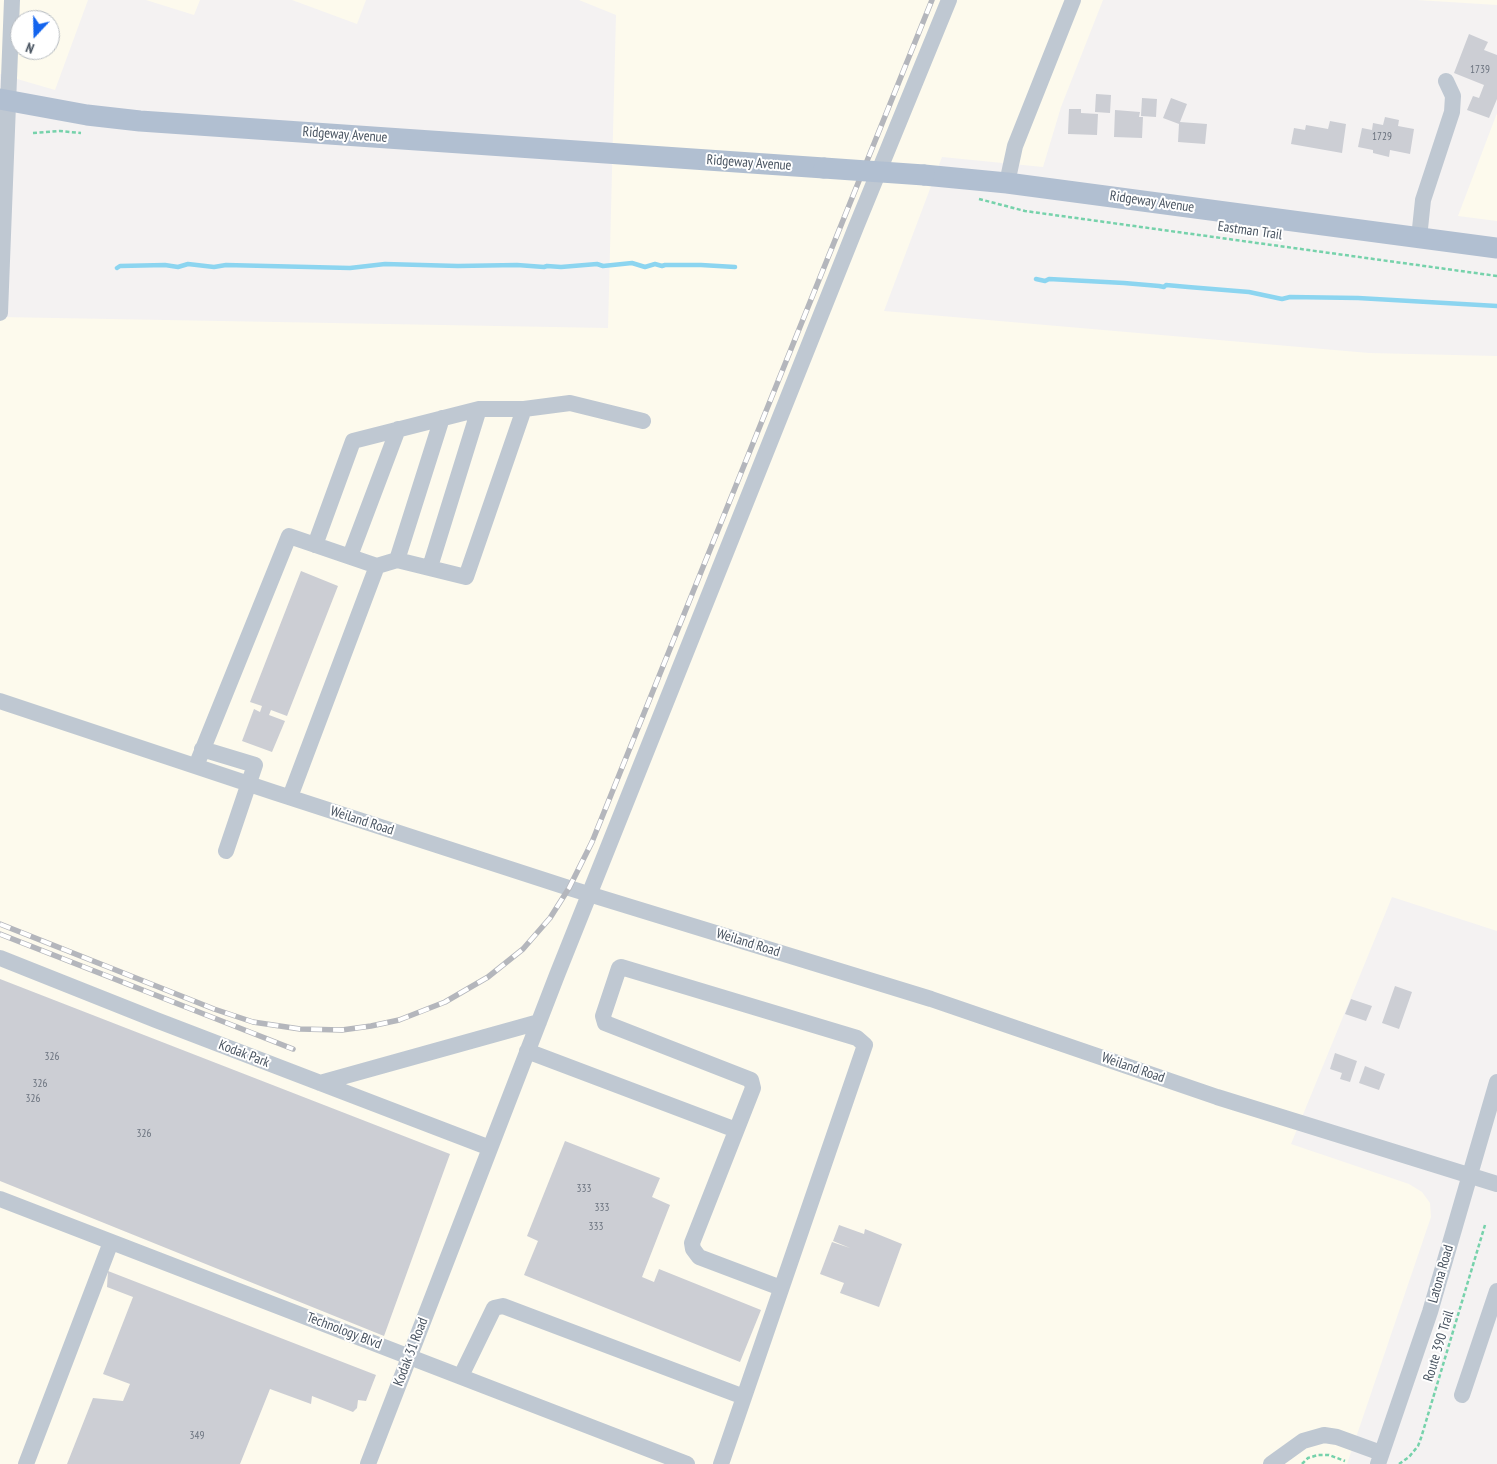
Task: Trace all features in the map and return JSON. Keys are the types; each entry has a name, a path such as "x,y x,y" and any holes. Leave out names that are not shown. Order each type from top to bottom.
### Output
{"main road":[{"name":"Ridgeway Avenue","path":"4,100 87,115 140,121 924,175 1007,183 1497,248"}],"street":[{"path":"0,314 4,100 12,0"},
{"name":"Kodak 31 Road","path":"368,1464 557,975 856,227 949,0"},
{"path":"1007,183 1015,146 1073,0"},
{"path":"1419,238 1423,200 1452,112 1453,96 1446,81"},
{"path":"315,545 352,441 479,409 524,409 570,403 643,421"},
{"path":"430,567 479,409"},
{"path":"196,766 288,536 377,566 398,560 466,577 524,409"},
{"path":"398,560 442,418"},
{"path":"350,556 398,429"},
{"path":"290,797 377,566"},
{"name":"Weiland Road","path":"0,701 589,895 930,999 1217,1097 1469,1177 1497,1184"},
{"path":"202,749 255,765 226,851"},
{"name":"Kodak Park","path":"0,958 490,1148"},
{"path":"721,1464 865,1045 857,1038 621,966 618,968 603,1016 605,1023 751,1080 753,1088 692,1243 699,1257 781,1288"},
{"path":"320,1083 539,1022"},
{"path":"527,1051 736,1130"},
{"name":"Latona Road","path":"1379,1459 1430,1312 1497,1082"},
{"name":"Technology Blvd","path":"0,1199 687,1464"},
{"path":"26,1464 111,1242"},
{"path":"1462,1396 1497,1291"},
{"path":"461,1376 494,1308 502,1306 744,1397"},
{"path":"1271,1464 1303,1441 1324,1435 1337,1437 1379,1459"}],"path":[{"name":"Eastman Trail","path":"976,198 1025,211 1497,276"},
{"name":"Route 390 Trail","path":"1399,1464 1409,1457 1418,1446 1421,1438 1486,1226"},
{"path":"1302,1464 1308,1458 1318,1454 1329,1455 1345,1461"}],"shaded area":[{"path":"0,0 88,0 55,90 0,74"},
{"path":"146,0 200,0 194,15"},
{"path":"292,0 366,0 357,24"},
{"path":"579,0 1103,0 1061,107 1043,167 942,157 884,311 1369,353 1497,356 1497,931 1392,897 1291,1144 1409,1184 1422,1192 1430,1203 1431,1217 1347,1464 0,1464 0,317 608,328 616,15"},
{"path":"1417,0 1497,0 1497,5"},
{"path":"1497,113 1497,221 1458,216"}],"building":[{"path":"1469,34 1488,42 1484,50 1497,55 1497,99 1489,118 1467,110 1473,96 1479,98 1484,85 1454,73"},
{"path":"1096,94 1111,95 1110,113 1095,112"},
{"path":"1142,98 1157,99 1156,117 1141,116"},
{"path":"1171,98 1187,104 1180,122 1207,124 1205,144 1178,142 1179,124 1163,118"},
{"path":"1069,109 1081,109 1081,113 1098,114 1097,135 1068,134"},
{"path":"1115,110 1140,112 1139,117 1143,117 1142,138 1114,137"},
{"path":"1385,117 1399,120 1398,126 1414,129 1410,154 1390,150 1389,157 1373,153 1373,150 1358,147 1362,128 1372,130 1373,123 1383,125"},
{"path":"1330,121 1346,124 1342,153 1291,144 1294,128 1305,130 1306,125 1328,129"},
{"path":"301,571 338,586 287,716 271,710 269,715 285,721 272,752 242,741 254,709 260,712 262,706 250,702"},
{"path":"0,979 450,1154 384,1336 0,1181"},
{"path":"1395,986 1412,992 1399,1029 1382,1023"},
{"path":"1351,999 1372,1006 1366,1021 1345,1014"},
{"path":"1335,1053 1357,1061 1350,1082 1340,1079 1342,1073 1330,1069"},
{"path":"1365,1066 1385,1074 1379,1090 1359,1083"},
{"path":"565,1141 660,1178 652,1197 670,1205 642,1277 654,1282 659,1269 761,1310 740,1362 524,1275 538,1241 527,1236"},
{"path":"839,1225 864,1234 865,1229 902,1244 879,1307 840,1293 844,1283 820,1274 832,1242 850,1248 833,1241"},
{"path":"108,1271 376,1375 366,1401 358,1400 357,1408 353,1412 312,1396 311,1404 270,1389 240,1464 67,1464 93,1398 123,1401 130,1384 103,1374 133,1297 107,1287"}],"waterway":[{"path":"117,268 120,266 165,265 178,267 188,264 214,267 226,265 350,268 385,264 561,267 632,263 645,267 655,264 662,266 701,265 735,267"},
{"path":"1036,279 1164,287 1166,285 1249,292 1282,299 1290,297 1358,298 1497,306"}],"railway":[{"path":"0,924 214,1009 253,1022 300,1029 342,1030 399,1020 445,1002 488,977 523,949 550,918 569,888 592,842 932,0"},
{"path":"0,934 293,1049"}]}
